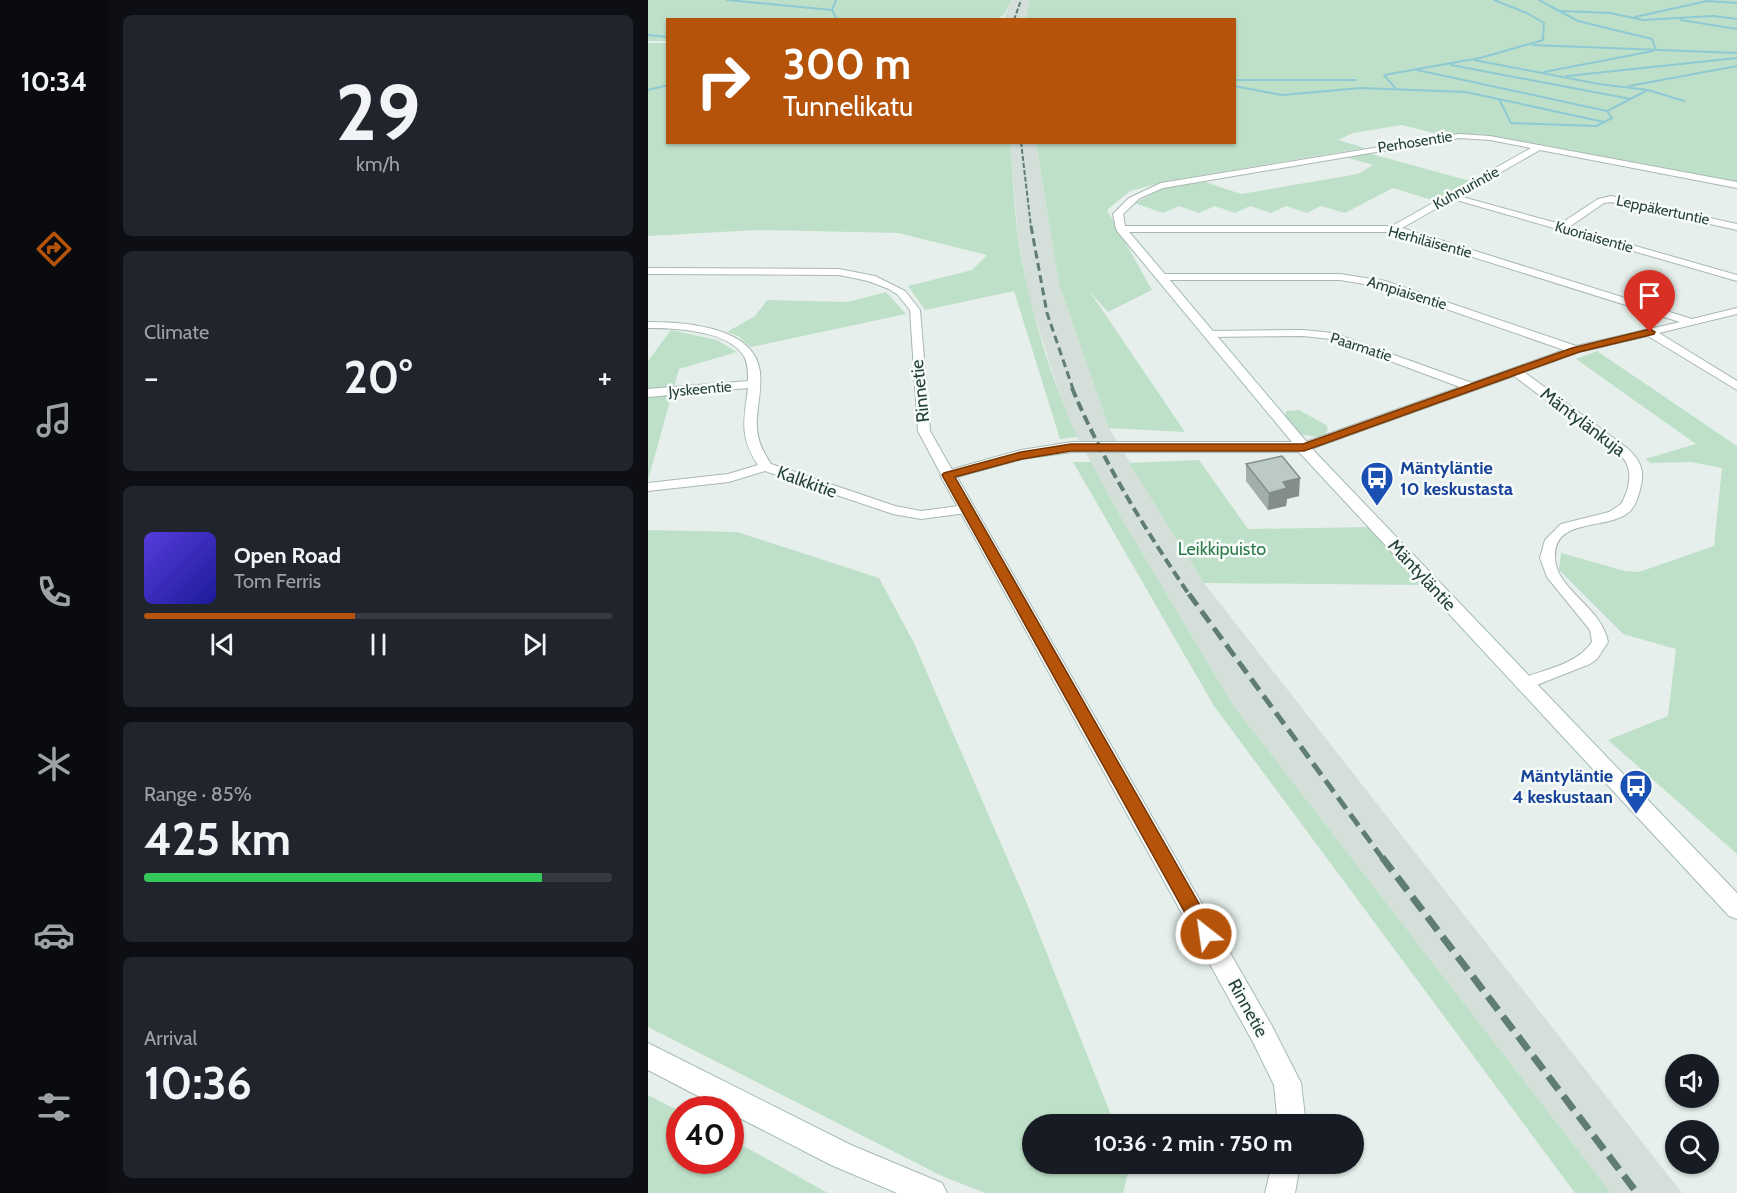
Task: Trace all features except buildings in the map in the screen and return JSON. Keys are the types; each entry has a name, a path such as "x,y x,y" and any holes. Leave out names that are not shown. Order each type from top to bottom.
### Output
{"street":[{"name":"Perhosentie","path":"1121,229 1118,214 1126,203 1141,193 1188,180 1448,136 1471,135 1737,185"},
{"name":"Kuhnurintie","path":"1394,229 1539,147"},
{"name":"Kuoriaisentie","path":"1451,196 1737,278"},
{"name":"Leppäkertuntie","path":"1561,228 1601,201 1611,199 1737,226"},
{"name":"Herhiläisentie","path":"1121,229 1394,229 1692,322"},
{"name":"Mäntyläntie","path":"1121,229 1304,447 1737,909"},
{"name":"Rinnetie","path":"648,271 839,272 866,276 904,295 915,310 924,431 1263,1035 1287,1083 1291,1114"},
{"name":"Ampiaisentie","path":"1160,278 1340,277 1364,279 1385,284 1575,350"},
{"path":"948,475 1021,455 1071,447 1304,447 1575,350 1737,311"},
{"path":"648,325 694,328 729,339 752,359 753,384 748,437 754,452 766,467"},
{"path":"1650,332 1737,386"},
{"name":"Paarmatie","path":"1207,333 1303,333 1333,336 1473,388"},
{"name":"Mäntylänkuja","path":"1517,372 1623,451 1634,461 1637,472 1630,502 1623,511 1565,527 1552,539 1548,554 1549,572 1555,581 1596,623 1600,638 1594,653 1578,663 1524,684"},
{"name":"Jyskeentie","path":"648,393 753,384"},
{"name":"Kalkkitie","path":"648,487 729,478 766,467 892,510 921,515 966,509"},
{"path":"648,1056 841,1155 932,1193"},
{"path":"841,1155 900,1193"},
{"path":"1280,1193 1284,1174"}],"shaded area":[{"path":"1012,0 1030,0 1025,18 1004,18"},
{"path":"1010,144 1036,144 1059,284 1109,428 1204,583 1682,1193 1611,1193 1233,705 1118,512 1077,437 1063,405 1030,301 1018,237"}],"green space":[{"path":"648,0 1012,0 1004,15 998,18 666,18 666,41 648,41"},
{"path":"1030,0 1737,0 1737,183 1478,134 1441,135 1402,125 1353,133 1338,140 1365,148 1167,181 1130,191 1107,210 1152,290 1108,312 1090,292 1185,432 1109,428 1059,284 1036,144 1236,144 1236,18 1026,18"},
{"path":"648,43 666,43 666,144 1010,144 1015,215 1028,289 1041,340 1077,437 1060,439 1014,291 925,310 908,286 972,270 987,255 898,233 757,230 648,236"},
{"path":"1368,153 1470,181 1435,201 1393,188 1345,213 1321,206 1307,213 1286,206 1271,213 1250,206 1235,213 1215,206 1199,213 1179,206 1163,213 1135,203 1159,190 1202,181 1241,194 1358,174 1373,165 1345,157"},
{"path":"886,292 906,314 751,347 738,336 727,332 755,316 767,300 848,302"},
{"path":"671,330 717,340 737,352 679,369 648,480 648,361"},
{"path":"1597,351 1737,446 1737,854 1608,740 1668,716 1676,649 1623,634 1559,570 1561,553 1625,571 1639,572 1714,546 1722,468 1691,462 1651,463 1645,459 1696,444 1576,359"},
{"path":"1299,410 1326,425 1328,429 1324,438 1298,434 1284,417 1287,411"},
{"name":"Leikkipuisto","path":"1199,460 1248,529 1369,527 1420,585 1204,583 1129,463"},
{"path":"1073,462 1091,462 1118,512 1233,705 1611,1193 1575,1193 1214,706"},
{"path":"648,530 737,532 879,578 914,643 1028,906 1111,1114 1022,1114 1022,1174 1128,1174 1123,1193 985,1193 942,1176 648,1027"},
{"path":"648,1095 666,1104 666,1174 744,1174 744,1146 828,1193 648,1193"}],"waterway":[{"path":"727,0 832,10"},
{"path":"832,10 836,0"},
{"path":"1395,88 1384,75 1480,58 1543,40 1544,23 1527,13 1494,0"},
{"path":"1539,0 1578,21 1652,39 1656,50"},
{"path":"1635,17 1707,1 1737,3"},
{"path":"832,10 836,18"},
{"path":"1561,11 1610,13 1643,20 1713,16 1737,19"},
{"path":"1681,20 1737,29"},
{"path":"648,35 666,37"},
{"path":"1533,45 1656,50"},
{"path":"1656,50 1737,53"},
{"path":"1544,72 1653,51"},
{"path":"1567,76 1737,58"},
{"path":"1474,60 1599,84 1648,90"},
{"path":"1451,65 1631,99"},
{"path":"1629,86 1737,66"},
{"path":"1417,70 1607,111"},
{"path":"1236,80 1356,80"},
{"path":"648,90 666,86"},
{"path":"1236,86 1282,95 1361,88 1466,92 1604,122"},
{"path":"1631,99 1648,90"},
{"path":"1648,90 1684,101"},
{"path":"1607,111 1631,99"},
{"path":"1500,101 1511,123 1596,126 1604,122"},
{"path":"1604,122 1612,118 1607,111"}],"railway":[{"path":"1015,18 1021,0"},
{"path":"1021,144 1031,227"},
{"path":"1031,226 1047,313 1073,389"},
{"path":"1072,388 1097,442 1126,495 1190,596"},
{"path":"1189,594 1383,859"},
{"path":"1382,857 1637,1193"}],"place":[{"name":"Mäntyläntie 10 keskustasta","path":"1377,507"},
{"name":"Mäntyläntie 4 keskustaan","path":"1636,815"}],"route":[{"path":"1206,934 948,475 1021,455 1071,447 1304,447 1352,432 1575,350 1650,332"}]}
